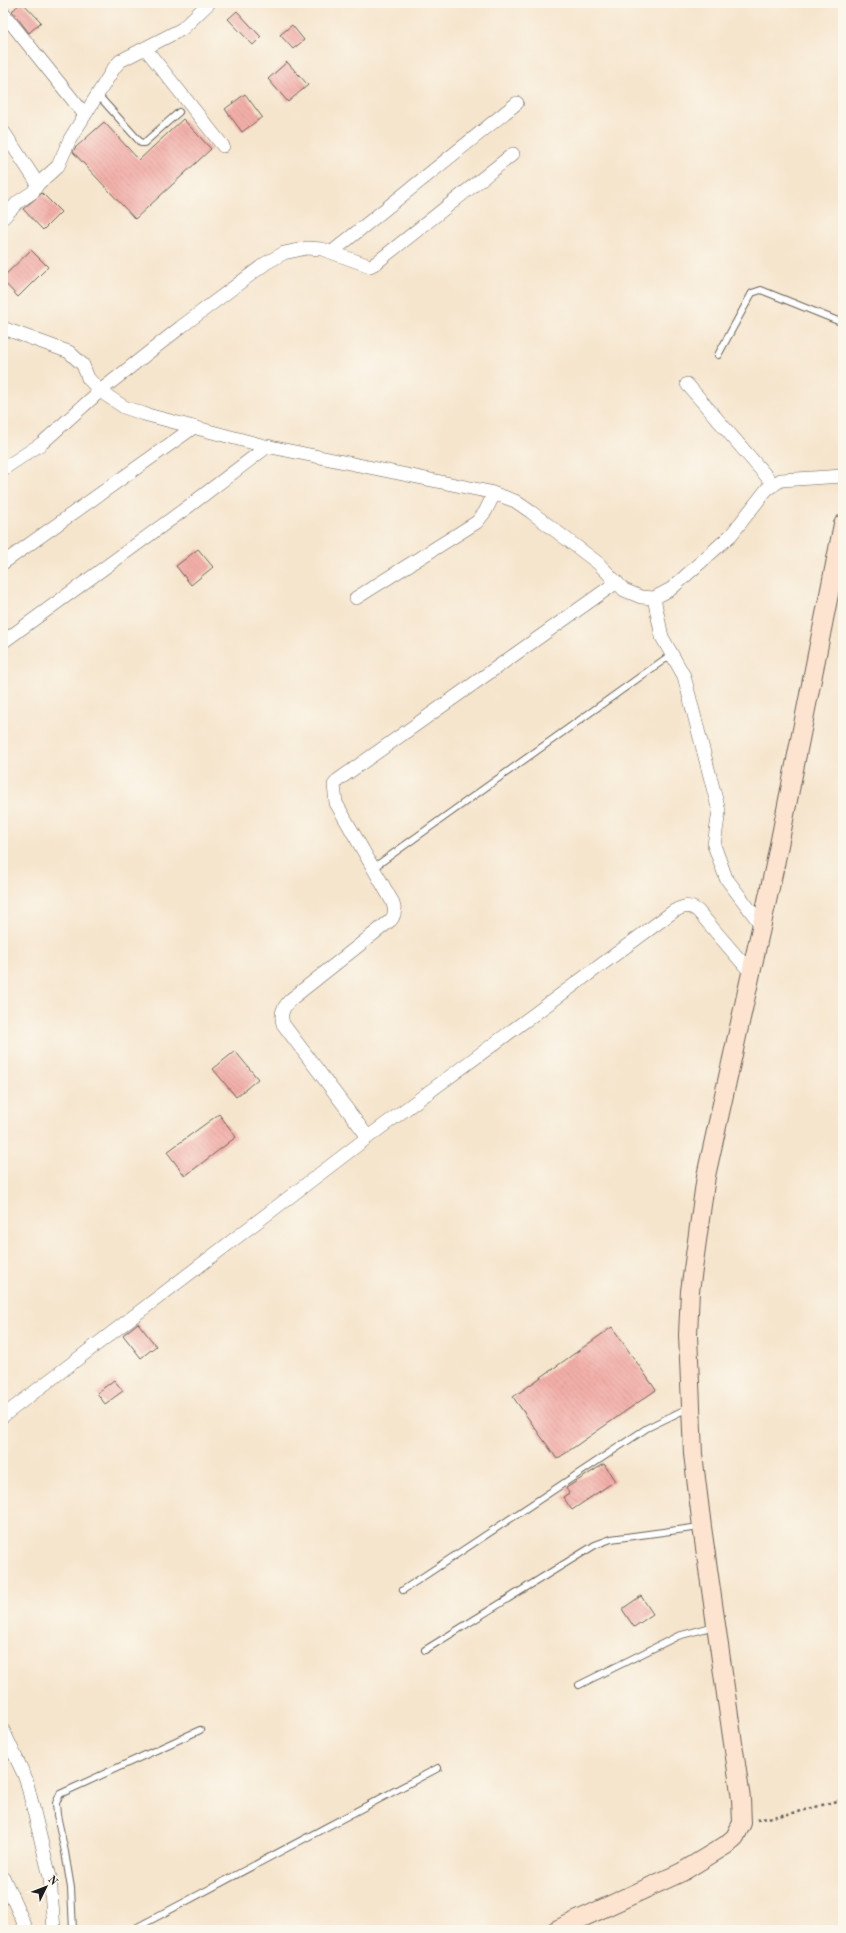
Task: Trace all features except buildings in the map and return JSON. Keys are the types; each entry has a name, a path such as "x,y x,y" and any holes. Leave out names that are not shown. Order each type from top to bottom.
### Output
{"street":[{"path":"3,218 18,202 33,192 38,184 58,166 70,139 114,68 120,61 182,29 209,3"},
{"path":"3,13 85,115"},
{"path":"145,48 222,146"},
{"path":"332,252 517,103"},
{"path":"3,131 38,184"},
{"path":"3,469 41,444 100,391 180,327 266,263 284,253 301,249 322,249 370,266 376,263 514,154"},
{"path":"3,328 69,352 83,365 88,378 100,391 124,407 144,414 268,446 494,494 515,501 598,563 624,590 641,597 654,598 671,589 731,535 767,489 774,484 782,480 843,476"},
{"path":"687,384 774,484"},
{"path":"3,564 194,427"},
{"path":"3,642 189,506 268,446"},
{"path":"356,598 477,522 485,512 494,494"},
{"path":"556,1930 682,1872 706,1859 735,1837 742,1822 741,1799 693,1454 688,1335 690,1291 706,1176 762,926 843,524"},
{"path":"368,1137 283,1024 281,1015 283,1008 290,1000 391,920 394,914 395,908 392,901 336,803 334,785 338,780 617,582"},
{"path":"654,598 662,637 684,676 719,811 714,845 726,878 762,926"},
{"path":"3,1416 368,1137 674,911 684,906 692,906 751,973"},
{"path":"3,1730 26,1779 50,1877 54,1930"},
{"path":"3,1877 27,1930"}],"lane":[{"path":"98,94 141,143 144,143 179,112"},
{"path":"718,355 752,293 755,291 761,290 843,323"},
{"path":"373,868 672,654"},
{"path":"403,1590 646,1428 691,1406"},
{"path":"425,1650 596,1545 612,1540 702,1527"},
{"path":"579,1686 678,1636 716,1626"},
{"path":"72,1930 71,1888 57,1815 57,1797 60,1794 200,1730"},
{"path":"132,1930 438,1768"}],"path":[{"path":"742,1822 798,1812 843,1798"}]}
